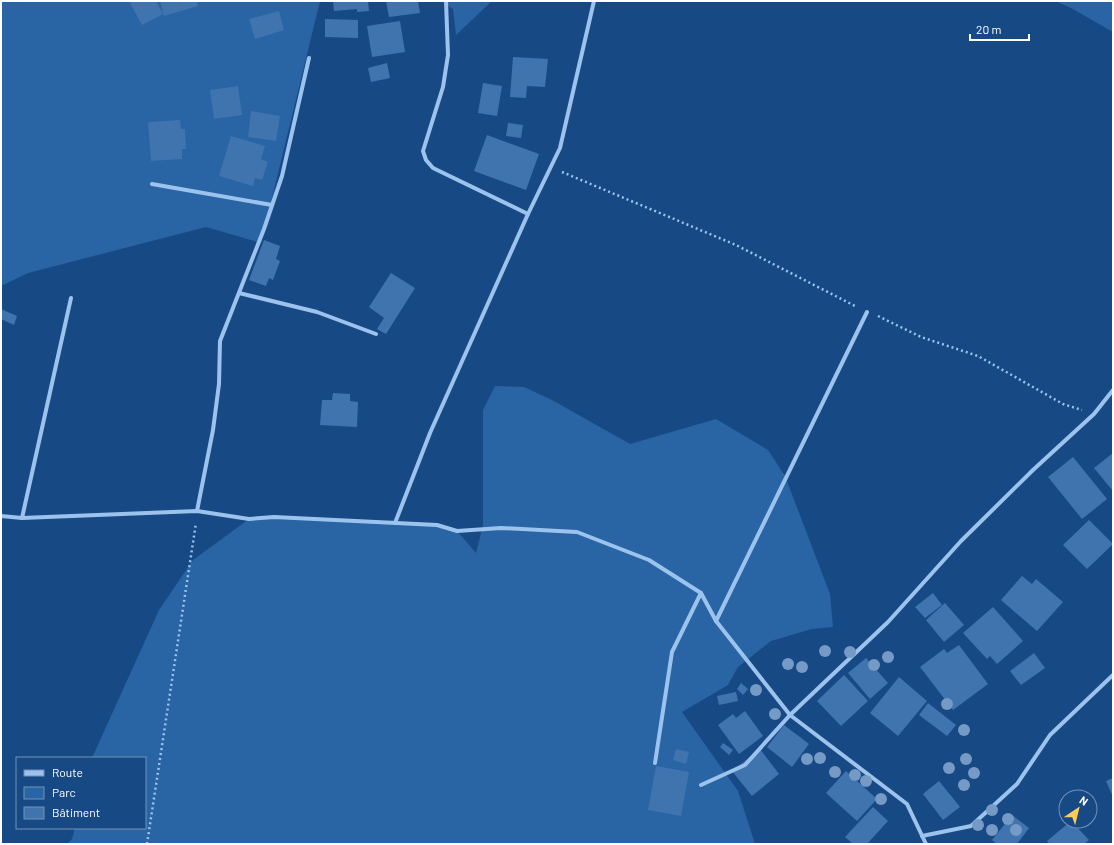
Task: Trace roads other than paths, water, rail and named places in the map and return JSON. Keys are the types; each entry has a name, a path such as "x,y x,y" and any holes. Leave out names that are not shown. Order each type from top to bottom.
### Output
{"street":[{"path":"446,1 448,55 443,87 423,151 426,160 433,168 528,214"},
{"path":"395,523 430,433 528,214 552,168 560,148 594,1"},
{"path":"197,511 213,430 219,384 220,341 282,176 309,58"},
{"path":"152,184 272,205"},
{"path":"239,293 317,312 376,334"},
{"path":"22,518 70,298"},
{"path":"716,621 868,312"},
{"path":"701,785 745,765 790,715 845,661 888,622 961,541 1022,481 1094,414 1113,390"},
{"path":"1,516 22,518 197,511 249,519 274,517 437,525 457,531 501,528 577,532 649,560 701,593 716,621 790,715 907,804 926,844"},
{"path":"655,763 672,652 701,593"},
{"path":"922,836 970,826 1017,784 1050,735 1113,675"}]}
